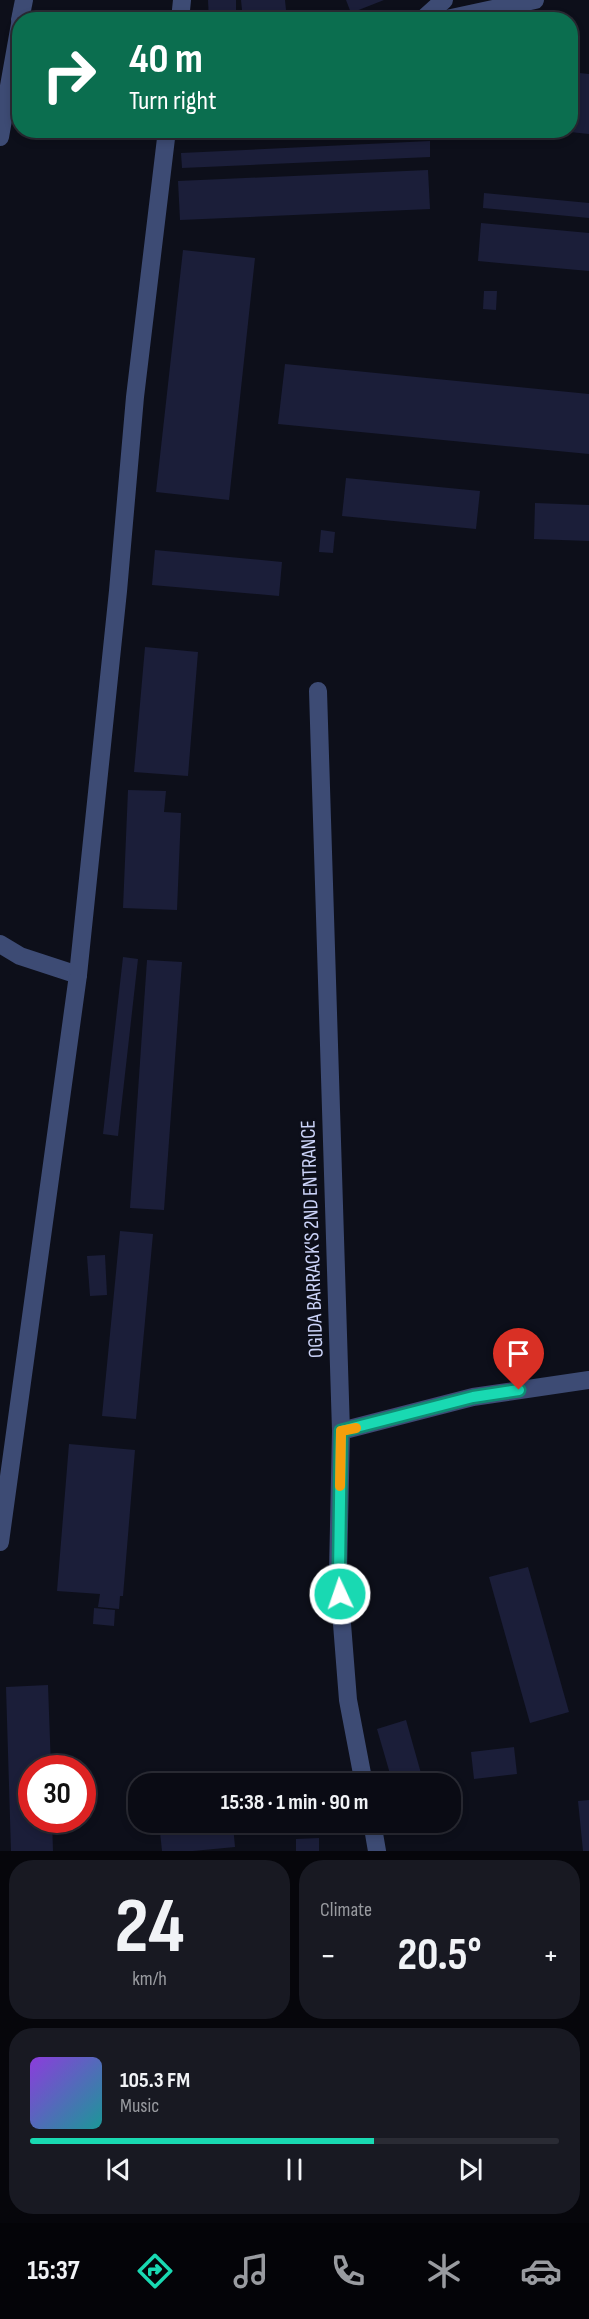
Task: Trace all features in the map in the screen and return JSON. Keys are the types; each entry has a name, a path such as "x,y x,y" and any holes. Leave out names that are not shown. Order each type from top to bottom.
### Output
{"street":[{"path":"431,12 444,0"},
{"path":"479,12 535,0"},
{"path":"0,137 12,69"},
{"path":"0,1542 78,975 118,591 135,397 166,138"},
{"name":"OGIDA BARRACK'S 2ND ENTRANCE","path":"318,691 341,1431 339,1573 348,1700 362,1773"},
{"path":"0,944 20,956 78,975"},
{"path":"341,1431 473,1397 589,1380"},
{"path":"374,1833 377,1851"}],"building":[{"path":"208,0 236,0 236,12 209,12"},
{"path":"241,0 285,0 286,12 242,12"},
{"path":"346,0 384,0 354,12 351,12"},
{"path":"578,73 589,74 589,134 578,133"},
{"path":"430,141 430,157 182,168 181,153"},
{"path":"428,170 430,209 180,220 178,181"},
{"path":"484,193 589,203 589,218 483,208"},
{"path":"481,223 589,233 589,271 478,261"},
{"path":"183,250 255,258 229,500 156,492"},
{"path":"484,291 497,291 496,310 483,309"},
{"path":"285,364 589,394 589,454 278,424"},
{"path":"346,478 480,491 476,529 342,516"},
{"path":"535,503 589,505 589,541 534,539"},
{"path":"321,530 335,532 333,553 319,552"},
{"path":"155,550 282,562 279,596 152,585"},
{"path":"145,647 198,652 188,776 134,772"},
{"path":"128,790 166,791 164,812 181,813 177,910 123,908"},
{"path":"123,957 138,959 118,1136 103,1134"},
{"path":"147,960 182,962 164,1210 130,1208"},
{"path":"120,1231 153,1234 136,1419 102,1416"},
{"path":"105,1255 107,1295 90,1296 87,1256"},
{"path":"69,1444 135,1450 123,1596 120,1596 119,1609 98,1607 100,1594 57,1591"},
{"path":"528,1567 569,1712 530,1723 489,1577"},
{"path":"94,1608 115,1610 114,1626 93,1624"},
{"path":"48,1685 51,1755 18,1755 18,1833 52,1833 53,1851 11,1851 6,1687"},
{"path":"406,1720 421,1773 390,1773 377,1729"},
{"path":"514,1747 517,1774 474,1779 471,1752"},
{"path":"589,1800 589,1851 583,1851 578,1801"},
{"path":"160,1833 234,1833 235,1847 162,1851"},
{"path":"319,1838 319,1851 296,1851 296,1839"}],"slow traffic":[{"path":"340,1486 341,1431 356,1428"}],"route":[{"path":"340,1594 341,1431 473,1397 519,1390"}]}
